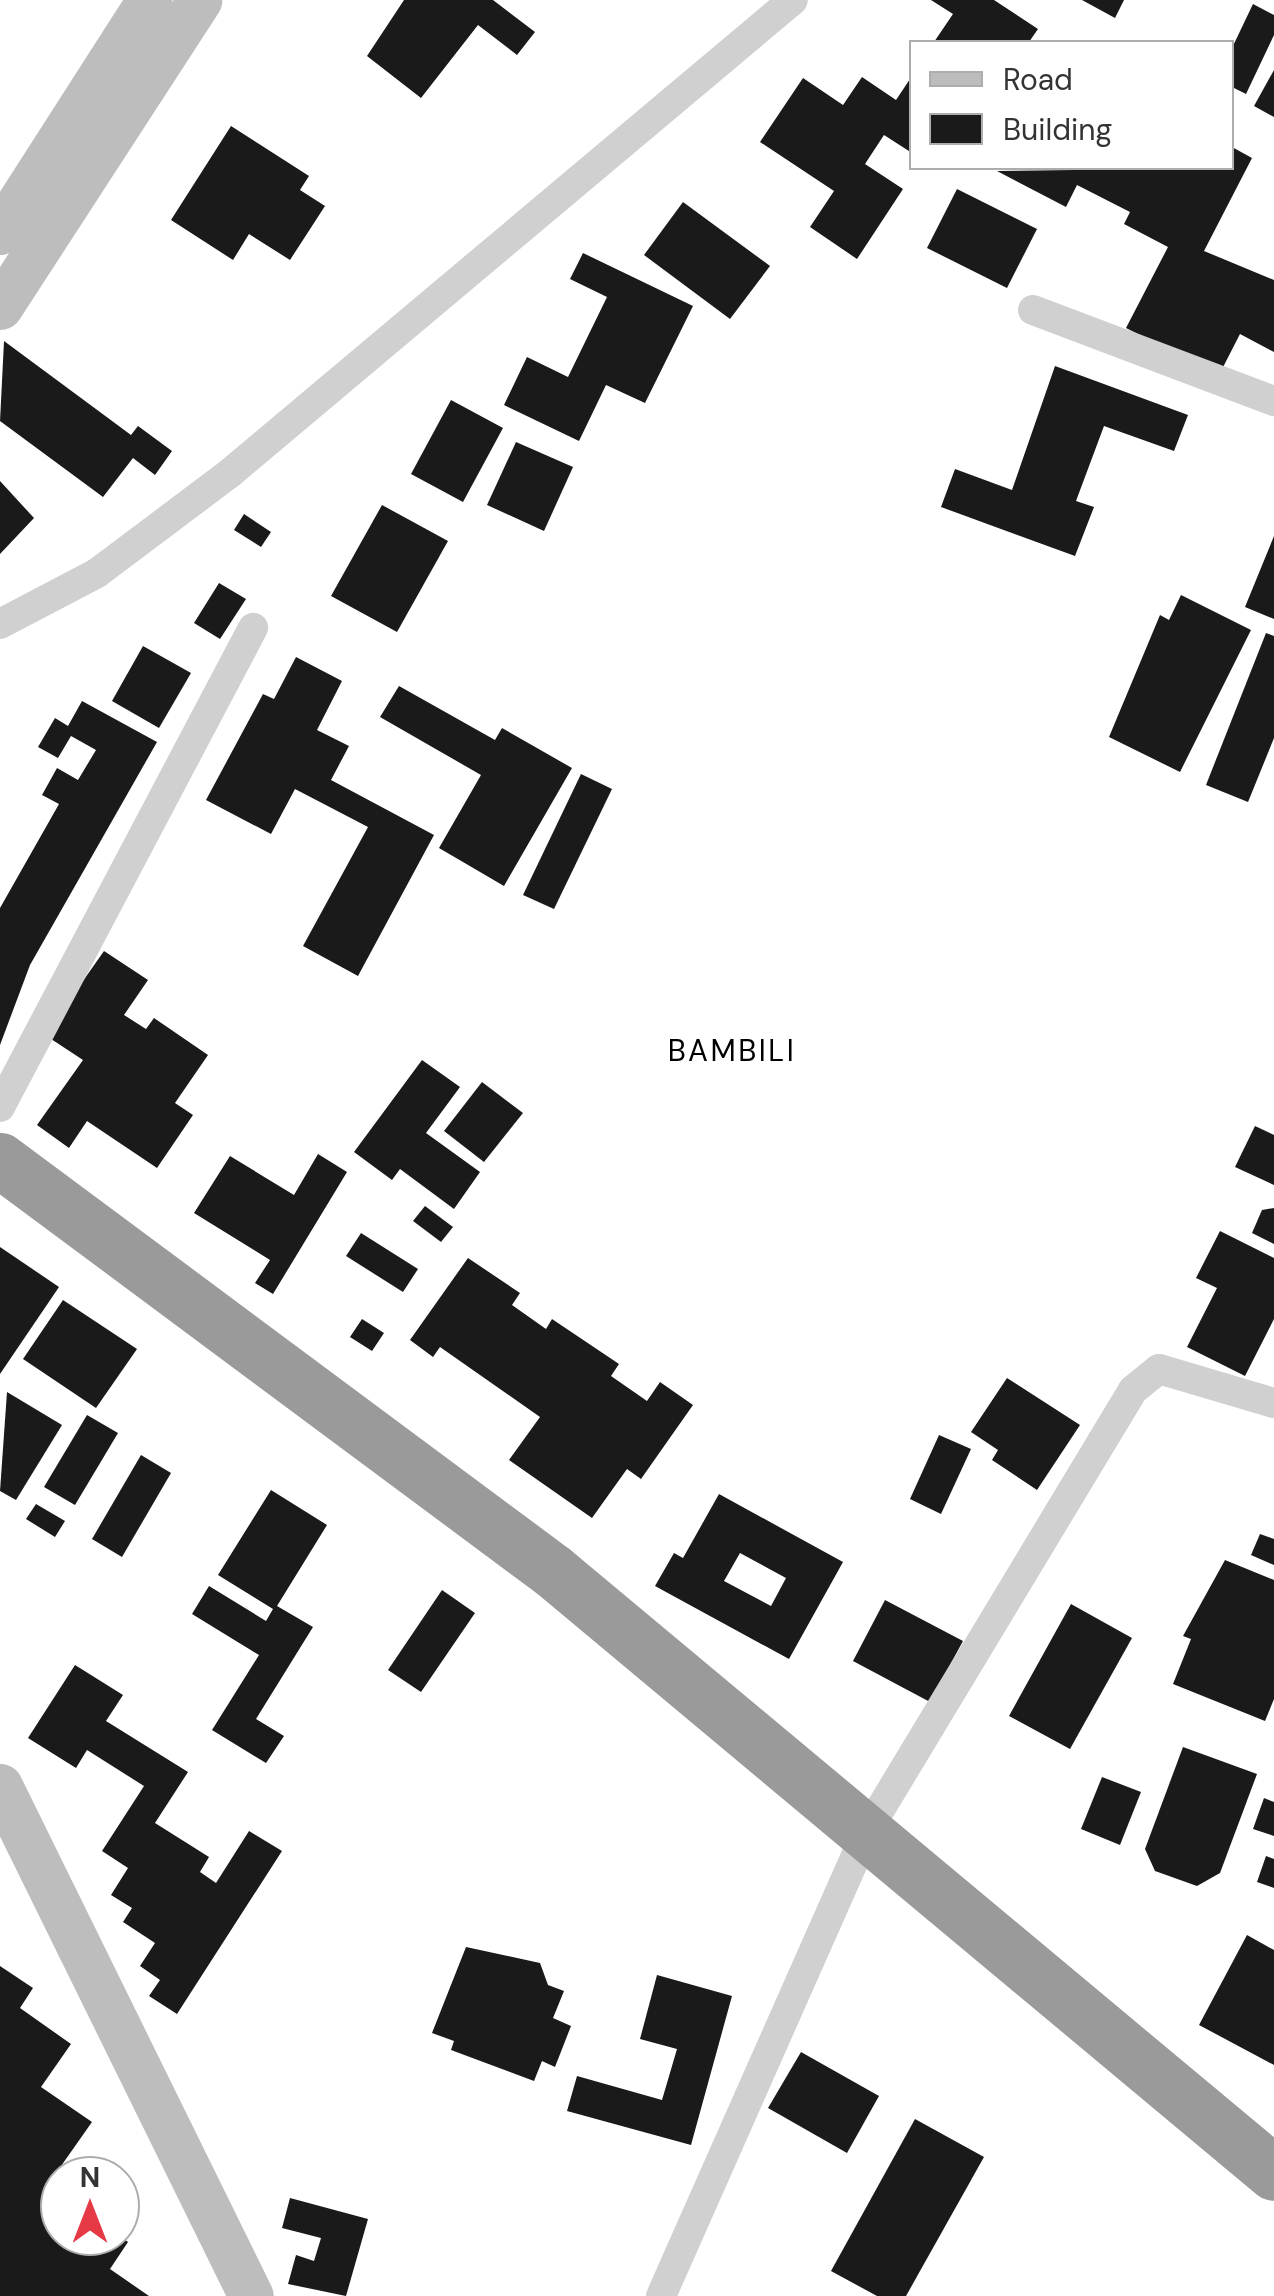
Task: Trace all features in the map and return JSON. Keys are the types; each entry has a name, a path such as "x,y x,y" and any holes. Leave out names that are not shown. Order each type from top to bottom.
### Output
{"highway":[{"path":"0,1160 538,1559 1274,2173"}],"street":[{"path":"0,232 150,0"},
{"path":"0,306 200,0"},
{"path":"0,624 97,572 230,472 793,0"},
{"path":"1032,310 1274,401"},
{"path":"0,1107 253,628"},
{"path":"661,2296 867,1831 1133,1390 1159,1369 1274,1403"},
{"path":"0,1786 251,2296"}],"building":[{"path":"404,0 493,0 535,32 517,55 478,25 421,98 367,56"},
{"path":"931,0 994,0 1038,29 1030,40 935,40 953,14"},
{"path":"1082,0 1124,0 1115,18"},
{"path":"1253,4 1274,15 1274,35 1246,94 1234,88 1234,44"},
{"path":"1274,70 1274,117 1254,106"},
{"path":"862,77 896,100 909,80 909,151 884,135 865,164 903,189 857,259 810,227 834,191 760,142 803,78 843,105"},
{"path":"231,126 309,176 300,190 325,206 290,260 249,234 233,260 171,220"},
{"path":"1234,148 1252,158 1204,251 1274,280 1274,352 1240,334 1219,375 1126,328 1168,247 1124,224 1130,212 1077,185 1066,207 997,171 1234,170"},
{"path":"957,189 1037,229 1007,288 927,248"},
{"path":"683,202 770,266 730,319 644,255"},
{"path":"583,253 693,306 645,403 606,385 579,441 504,405 527,357 568,377 607,297 570,279"},
{"path":"4,341 131,435 138,426 172,451 155,475 133,458 103,497 0,421"},
{"path":"1055,366 1188,415 1174,451 1104,426 1076,501 1094,507 1075,556 941,507 955,469 1012,490"},
{"path":"451,400 503,428 463,502 411,474"},
{"path":"516,442 573,467 544,531 487,505"},
{"path":"0,481 34,518 0,554"},
{"path":"382,505 448,541 397,632 331,596"},
{"path":"244,514 271,532 261,547 234,530"},
{"path":"1274,536 1274,619 1245,607"},
{"path":"219,583 246,599 220,639 194,623"},
{"path":"1181,595 1251,630 1180,772 1109,737 1160,615 1169,620"},
{"path":"1266,633 1274,636 1274,738 1248,802 1206,785"},
{"path":"143,646 191,673 159,728 112,701"},
{"path":"296,657 342,681 317,730 349,746 331,780 434,835 358,976 303,946 368,827 295,789 271,834 206,800 263,694 274,699"},
{"path":"399,686 495,740 502,728 572,768 504,886 439,848 481,775 380,717"},
{"path":"82,701 157,742 30,965 0,1045 0,908 59,804 42,795 57,768 78,780 96,750 71,736 58,758 38,747 55,718 68,726"},
{"path":"581,774 612,789 554,909 523,895"},
{"path":"104,951 148,980 124,1015 146,1029 154,1018 208,1055 175,1103 193,1115 157,1168 87,1121 69,1148 37,1125 83,1060 45,1035"},
{"path":"422,1060 460,1087 426,1133 480,1172 454,1209 400,1169 392,1180 354,1152"},
{"path":"482,1082 523,1113 484,1162 444,1131"},
{"path":"1255,1126 1274,1135 1274,1185 1235,1167"},
{"path":"318,1154 347,1172 273,1294 255,1283 270,1260 194,1213 230,1156 294,1195"},
{"path":"425,1206 453,1227 441,1242 413,1221"},
{"path":"1274,1208 1274,1244 1252,1233 1262,1210"},
{"path":"1220,1231 1274,1258 1274,1319 1245,1376 1187,1347 1217,1288 1196,1278"},
{"path":"361,1233 418,1269 403,1292 346,1256"},
{"path":"0,1247 59,1287 0,1374"},
{"path":"468,1258 520,1293 512,1305 546,1329 552,1319 619,1364 611,1376 647,1401 660,1382 693,1405 641,1479 627,1469 592,1518 509,1460 540,1417 440,1347 433,1357 410,1340"},
{"path":"63,1300 137,1349 96,1408 23,1359"},
{"path":"362,1319 384,1333 372,1351 350,1337"},
{"path":"1007,1378 1080,1425 1037,1490 992,1460 998,1450 971,1432"},
{"path":"7,1392 62,1425 16,1500 0,1491"},
{"path":"87,1415 118,1433 75,1505 44,1487"},
{"path":"939,1435 971,1449 941,1514 910,1499"},
{"path":"141,1455 171,1473 122,1557 92,1539"},
{"path":"271,1490 327,1525 277,1606 313,1627 256,1719 284,1736 266,1763 212,1730 259,1655 192,1614 209,1586 266,1621 273,1609 218,1575"},
{"path":"719,1494 843,1562 789,1659 655,1586 674,1553 683,1558","holes":["740,1553 786,1578 771,1606 724,1581"]},
{"path":"36,1504 65,1521 55,1537 26,1519"},
{"path":"1260,1534 1274,1539 1274,1565 1251,1555"},
{"path":"1225,1560 1274,1580 1274,1699 1265,1721 1173,1684 1191,1639 1183,1636"},
{"path":"442,1590 475,1613 421,1692 388,1670"},
{"path":"885,1600 963,1641 930,1702 853,1661"},
{"path":"1071,1604 1132,1638 1070,1749 1009,1716"},
{"path":"75,1665 123,1695 106,1721 188,1772 155,1823 209,1857 200,1872 216,1883 249,1831 282,1851 177,2014 149,1996 160,1980 140,1966 155,1943 123,1922 132,1908 111,1895 128,1868 102,1851 144,1786 87,1750 76,1768 28,1738"},
{"path":"1183,1747 1257,1774 1220,1873 1197,1886 1155,1871 1145,1849"},
{"path":"1102,1777 1141,1792 1120,1845 1081,1829"},
{"path":"1264,1798 1274,1802 1274,1836 1253,1829"},
{"path":"1266,1856 1274,1859 1274,1888 1257,1882"},
{"path":"1247,1935 1274,1950 1274,2065 1199,2025"},
{"path":"466,1947 540,1963 548,1985 564,1991 553,2018 571,2026 555,2067 542,2061 534,2081 451,2050 454,2041 432,2033"},
{"path":"0,1966 33,1988 20,2008 71,2044 41,2087 92,2122 68,2156 40,2156 40,2256 119,2256 110,2269 149,2296 0,2296"},
{"path":"657,1975 732,1996 691,2145 567,2111 577,2076 662,2100 677,2049 640,2039"},
{"path":"801,2052 879,2096 847,2153 768,2108"},
{"path":"915,2119 984,2157 906,2296 877,2296 831,2271"},
{"path":"290,2198 368,2219 346,2296 288,2284 296,2255 314,2261 321,2238 282,2228"}],"district":[{"name":"BAMBILI","path":"732,1051"}]}
